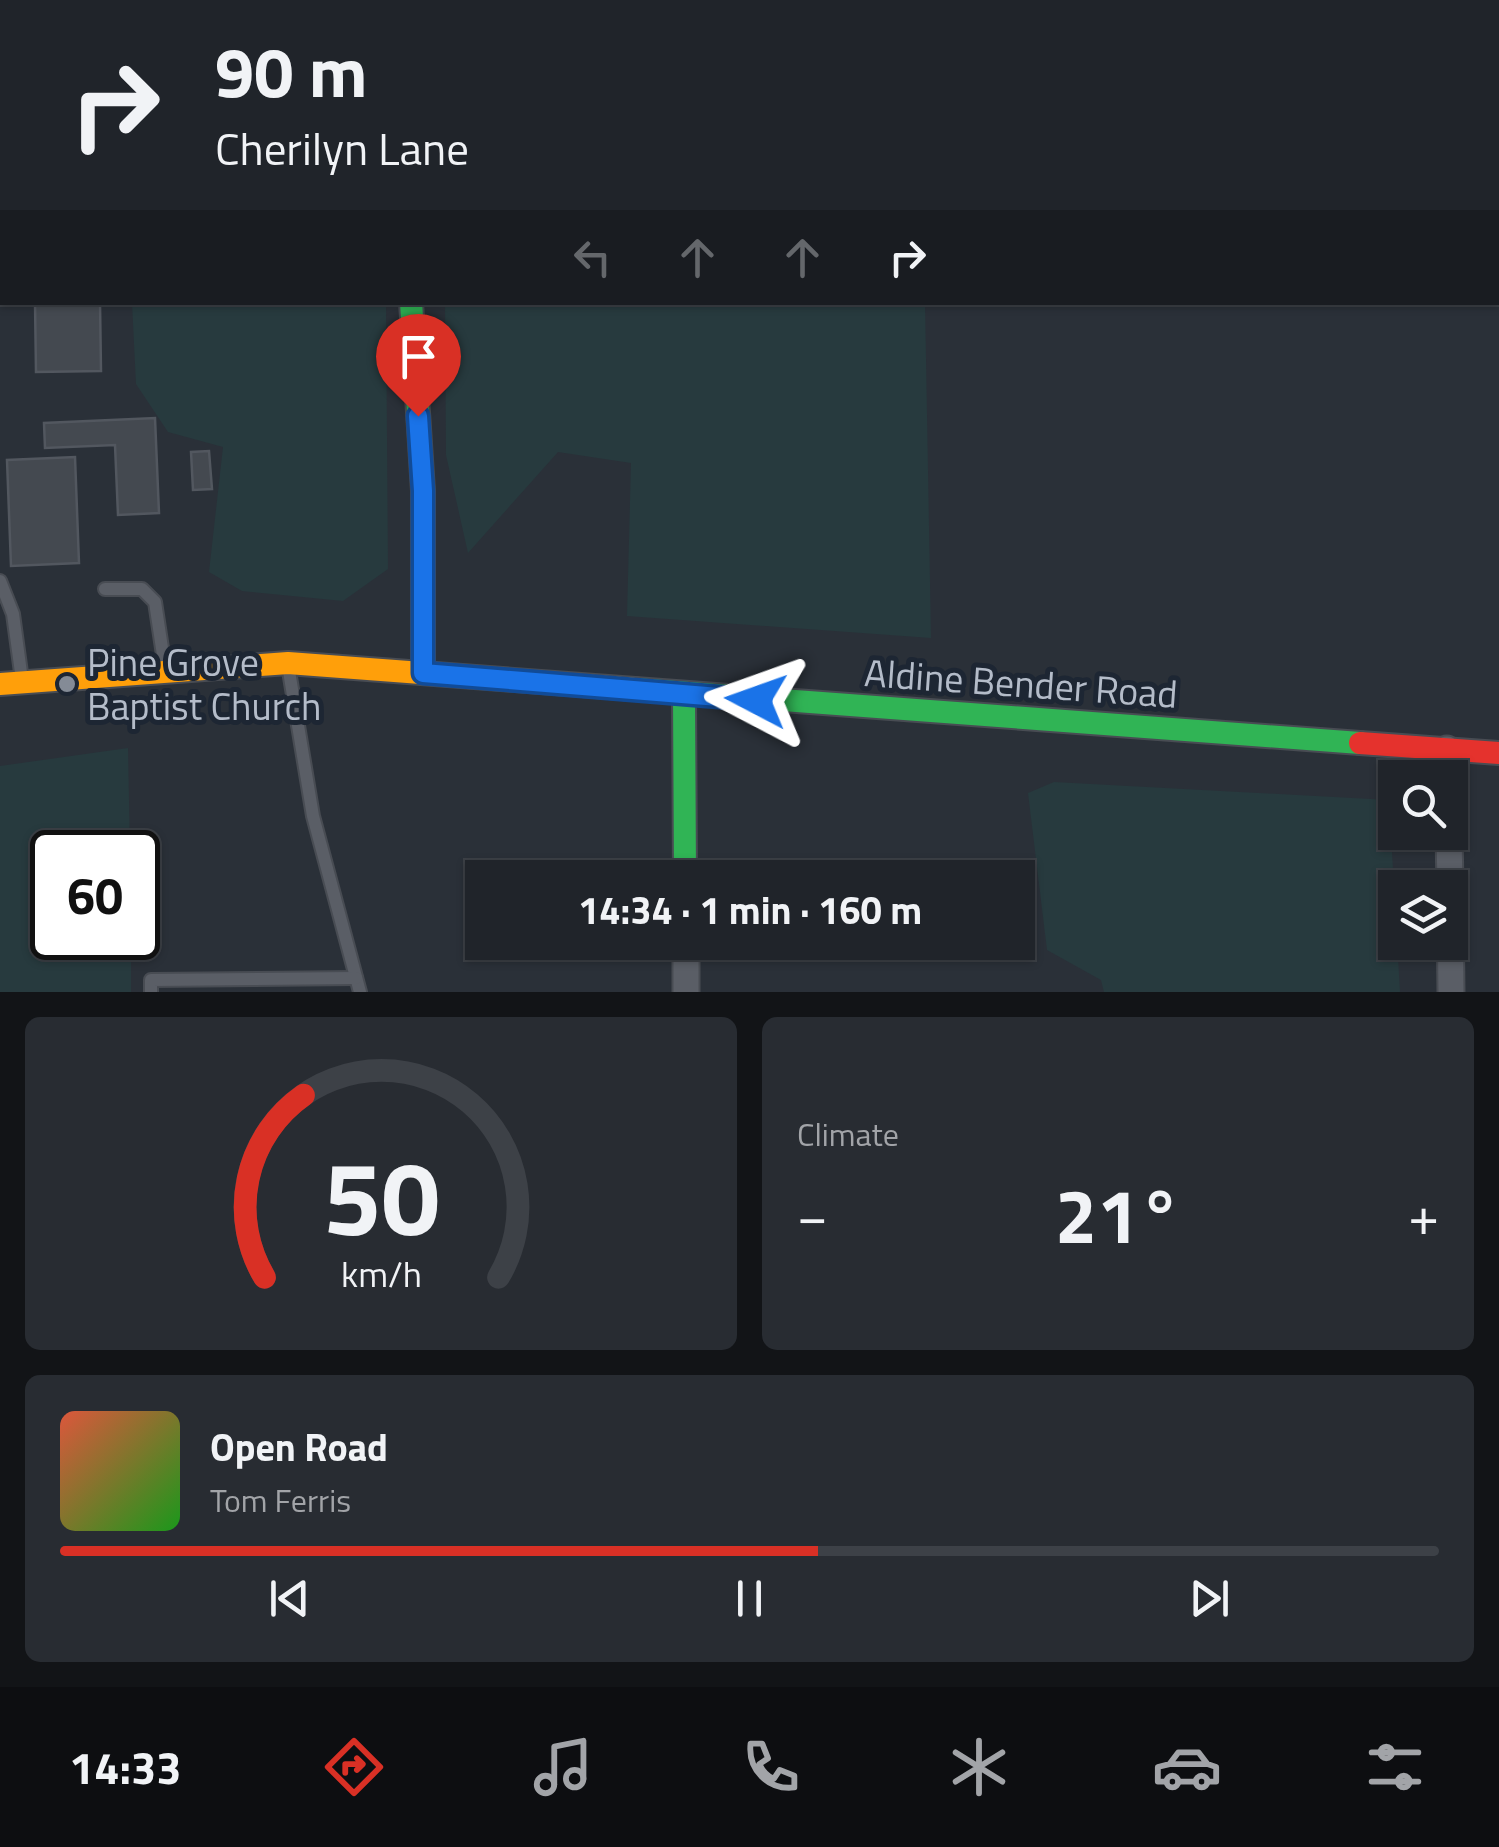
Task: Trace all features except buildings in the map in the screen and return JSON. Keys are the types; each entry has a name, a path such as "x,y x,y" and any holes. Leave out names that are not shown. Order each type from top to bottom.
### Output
{"main road":[{"path":"412,305 423,491 423,673"},
{"name":"Aldine Bender Road","path":"11,683 288,663 1499,752"},
{"path":"684,694 685,860"}],"street":[{"path":"1447,749 1447,760"},
{"path":"686,960 686,992"},
{"path":"1451,960 1452,992"}],"lane":[{"path":"0,581 13,614 11,683"},
{"path":"105,589 142,589 154,602 166,670"},
{"path":"152,992 151,980 358,985 313,816 288,663"}],"green space":[{"path":"132,305 386,305 388,569 343,601 242,591 209,572 223,447 168,432 136,384"},
{"path":"445,305 925,305 931,638 627,616 631,463 558,452 468,553 446,455"},
{"path":"128,748 130,830 30,830 30,960 131,960 131,992 0,992 0,766"},
{"path":"1054,782 1378,799 1378,850 1392,850 1393,870 1378,870 1378,960 1398,960 1400,992 1104,992 1101,980 1047,950 1028,793"}],"traffic: fast":[{"path":"411,305 423,491 423,673"},
{"path":"635,689 1360,743"},
{"path":"684,694 685,860"}],"traffic: slow":[{"path":"0,684 288,663 635,689"}],"traffic: jam":[{"path":"1360,743 1499,753"}],"place":[{"name":"Pine Grove Baptist Church","path":"67,684"}],"route":[{"path":"418,416 423,491 423,673 756,700"}]}
